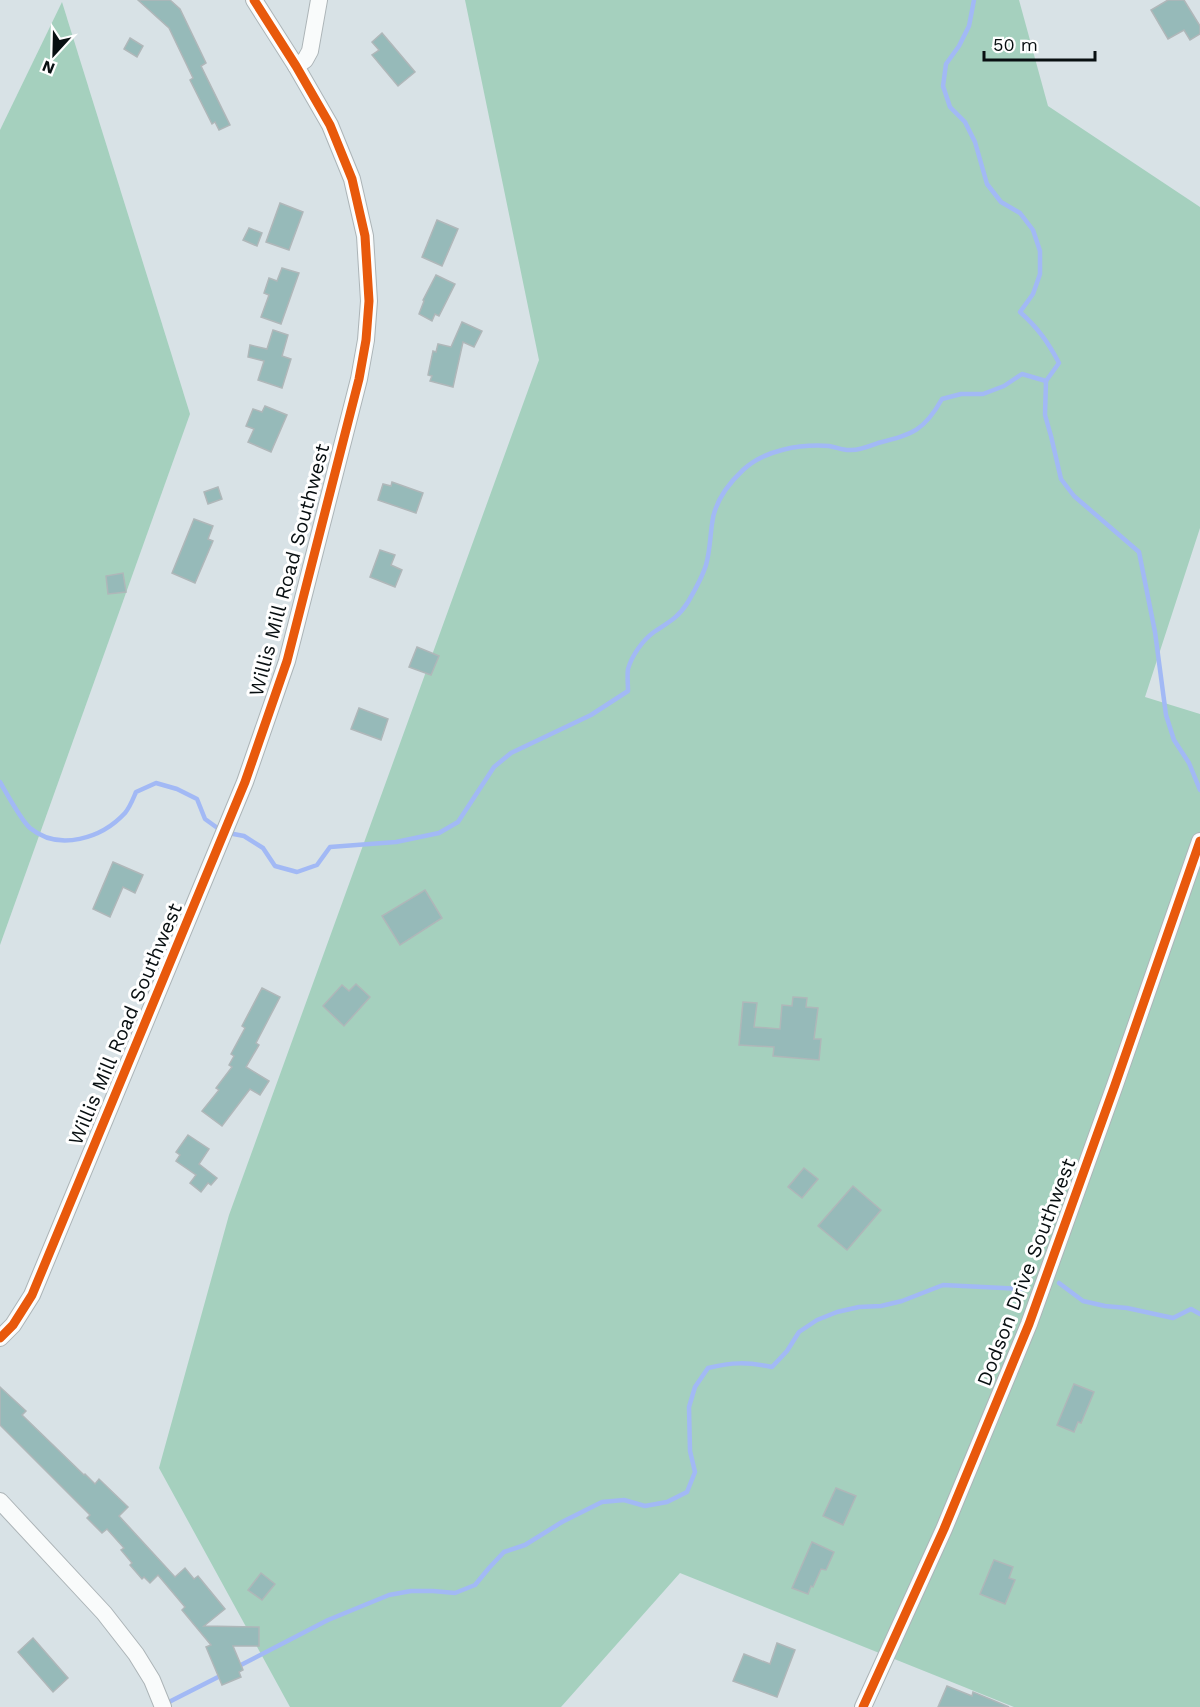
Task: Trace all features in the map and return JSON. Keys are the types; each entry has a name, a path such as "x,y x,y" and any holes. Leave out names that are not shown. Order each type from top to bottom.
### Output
{"street":[{"name":"Willis Mill Road Southwest","path":"0,1338 13,1325 32,1296 245,782 287,661 359,379 366,340 369,301 365,236 352,179 330,125 254,0"},
{"path":"296,66 310,51 319,0"},
{"name":"Dodson Drive Southwest","path":"862,1707 944,1529 1029,1324 1200,841"},
{"path":"0,1501 110,1621 136,1654 152,1680 163,1707"}],"green space":[{"path":"465,0 1019,0 1048,106 1200,207 1200,528 1145,697 1200,714 1200,1707 1014,1707 680,1573 561,1707 290,1707 159,1468 229,1215 539,360"},
{"path":"62,2 190,414 0,945 0,130"}],"building":[{"path":"138,0 170,0 180,9 206,63 201,66 230,125 219,130 215,122 212,124 190,80 193,78 169,28"},
{"path":"1168,0 1184,0 1200,26 1200,34 1190,40 1184,30 1168,39 1151,10"},
{"path":"382,33 415,72 398,86 372,55 379,50 372,42"},
{"path":"130,38 143,46 137,57 124,49"},
{"path":"280,203 303,212 289,250 266,242"},
{"path":"437,220 458,229 442,266 422,257"},
{"path":"249,228 262,233 257,246 243,240"},
{"path":"282,268 299,273 281,324 261,317 269,295 264,293 269,278 277,281"},
{"path":"436,275 455,284 439,316 435,314 432,321 419,314 423,300"},
{"path":"462,322 482,331 474,347 463,342 453,387 430,381 432,376 428,375 433,351 436,352 438,344 451,347"},
{"path":"273,330 288,335 282,356 291,359 282,388 258,380 264,361 248,357 250,345 267,349"},
{"path":"265,406 287,415 271,452 248,442 254,429 246,426 253,409 262,412"},
{"path":"392,482 423,493 416,513 378,500 383,484 391,486"},
{"path":"218,487 222,499 208,504 204,492"},
{"path":"194,519 213,526 208,539 213,541 195,583 172,573"},
{"path":"380,550 395,555 391,565 402,570 395,587 370,577"},
{"path":"123,573 126,592 108,594 106,576"},
{"path":"417,647 439,656 431,675 409,667"},
{"path":"359,708 388,719 381,740 351,729"},
{"path":"113,862 143,875 135,893 123,887 110,917 93,909"},
{"path":"425,890 442,918 400,945 382,916"},
{"path":"356,984 370,997 344,1026 323,1006 342,985 349,991"},
{"path":"262,988 280,997 256,1043 259,1045 246,1067 269,1081 260,1095 250,1089 222,1126 202,1111 219,1090 216,1088 232,1067 229,1065 234,1056 231,1054 245,1028 242,1026"},
{"path":"793,997 807,998 806,1007 818,1008 814,1039 821,1039 819,1060 773,1056 774,1047 739,1045 743,1002 757,1003 754,1027 780,1029 782,1005 792,1006"},
{"path":"188,1135 209,1149 199,1164 217,1178 211,1185 208,1183 201,1192 190,1183 196,1175 176,1161 180,1155 176,1152"},
{"path":"804,1168 818,1179 802,1198 788,1187"},
{"path":"853,1186 881,1210 847,1250 818,1226"},
{"path":"1074,1384 1094,1392 1081,1423 1078,1422 1074,1432 1057,1425"},
{"path":"0,1387 26,1411 22,1415 84,1475 95,1484 99,1479 128,1507 119,1516 175,1577 185,1568 194,1579 198,1576 225,1609 204,1626 259,1627 259,1646 233,1646 243,1670 239,1672 241,1677 222,1685 206,1647 211,1645 182,1610 185,1607 158,1575 150,1583 144,1577 142,1579 121,1550 124,1548 107,1529 102,1533 87,1518 90,1515 0,1425"},
{"path":"836,1488 856,1496 843,1525 823,1516"},
{"path":"812,1542 834,1552 826,1570 821,1569 808,1594 792,1588"},
{"path":"994,1560 1013,1567 1009,1578 1015,1580 1005,1604 980,1594"},
{"path":"261,1573 275,1584 262,1600 248,1590"},
{"path":"33,1638 68,1678 53,1692 18,1652"},
{"path":"777,1643 795,1650 777,1697 733,1681 744,1654 770,1664"},
{"path":"947,1686 972,1696 973,1692 1009,1707 938,1707"}],"waterway":[{"path":"974,0 969,26 959,46 946,64 943,86 950,107 965,122 975,142 987,184 1001,202 1020,213 1033,230 1040,251 1040,274 1033,294 1020,312 1042,336 1059,363 1046,381 1045,415 1061,479 1074,496 1139,552 1155,632 1166,715 1174,740 1189,763 1200,790"},
{"path":"0,782 18,813 30,828 41,835 67,840 92,835 116,822 127,811 136,792 156,783 177,789 197,799 205,819 223,832 244,836 263,848 275,866 297,872 317,865 330,847 396,842 439,833 458,822 494,767 511,753 591,715 628,691 628,669 632,658 646,639 677,616 688,602 706,565 713,516 718,502 732,482 752,463 772,453 795,447 829,446 848,450 865,448 916,430 936,410 942,399 961,394 983,394 1004,386 1022,374 1046,381"},
{"path":"1059,1283 1083,1301 1105,1306 1127,1308 1173,1318 1191,1309 1200,1314"},
{"path":"237,1667 328,1620 389,1595 411,1591 455,1593 475,1585 504,1552 525,1545 562,1522 602,1502 624,1500 645,1506 667,1502 687,1492 695,1472 690,1451 689,1407 695,1387 708,1368 740,1363 772,1367 787,1351 799,1332 817,1320 859,1307 881,1306 902,1301 943,1285 1024,1289"},
{"path":"165,1704 224,1674"}],"cycle path":[{"path":"0,1338 13,1325 32,1295 245,782 287,661 359,379 366,340 369,301 365,236 352,179 330,125 254,0"},
{"path":"863,1707 944,1529 1029,1324 1200,841"}]}
